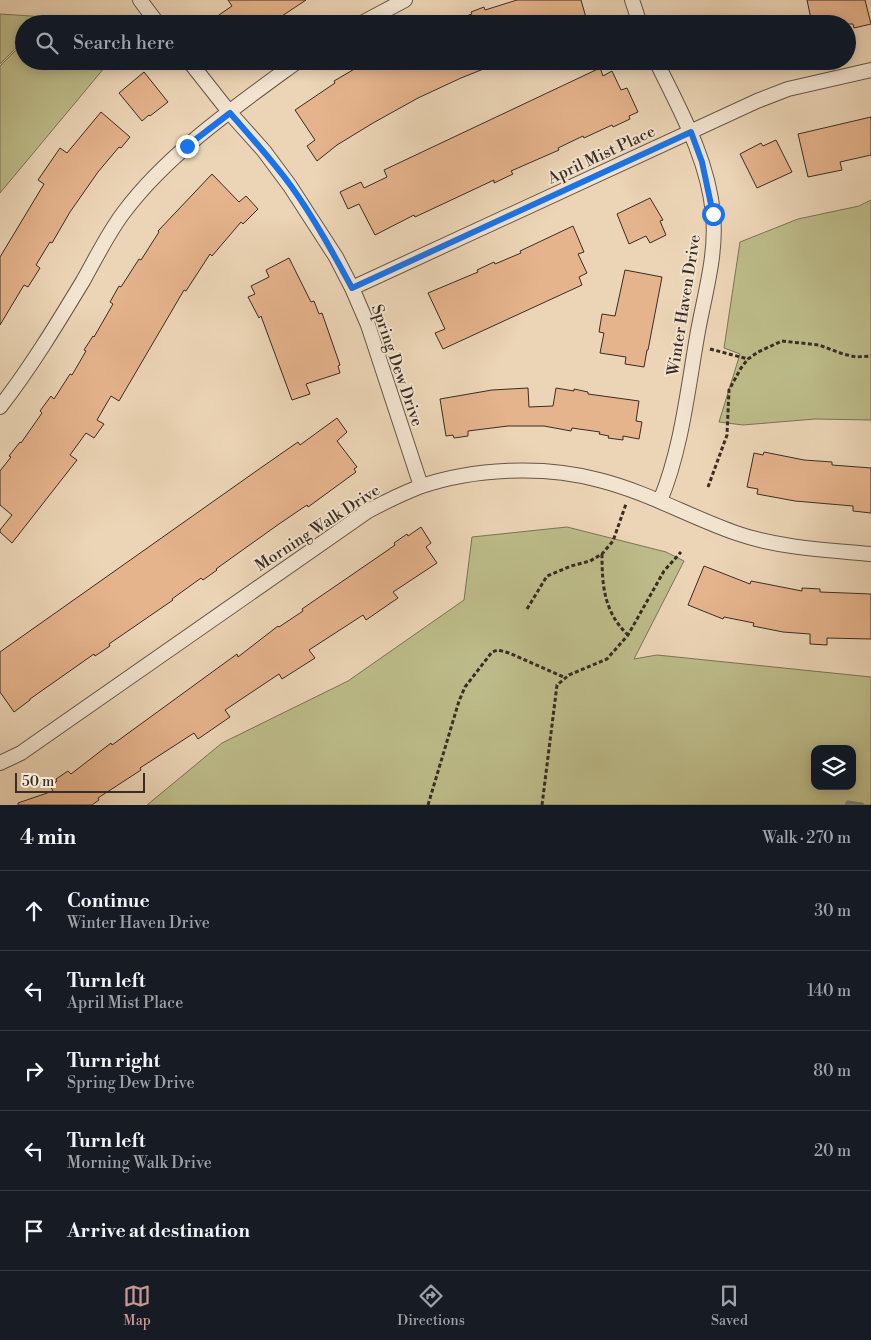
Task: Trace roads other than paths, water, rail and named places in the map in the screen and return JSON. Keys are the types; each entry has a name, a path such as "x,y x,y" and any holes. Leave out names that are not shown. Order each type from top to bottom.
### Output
{"street":[{"path":"140,0 151,15"},
{"path":"377,15 405,0"},
{"path":"632,0 637,15"},
{"name":"Spring Dew Drive","path":"195,70 264,151 290,186 313,220 352,288 368,325 421,486"},
{"path":"0,407 32,364 62,317 123,213 144,188 187,146 286,70"},
{"name":"Winter Haven Drive","path":"660,70 691,132 702,162 713,214 713,246 692,371 672,466 660,501"},
{"name":"April Mist Place","path":"352,288 757,101 788,89 871,70"},
{"name":"Morning Walk Drive","path":"0,763 21,753 347,524 393,498 421,486 482,473 516,471 545,472 599,480 660,501 737,534 824,550 871,554"}],"waterway":[{"path":"847,805 848,803 862,805"}]}
